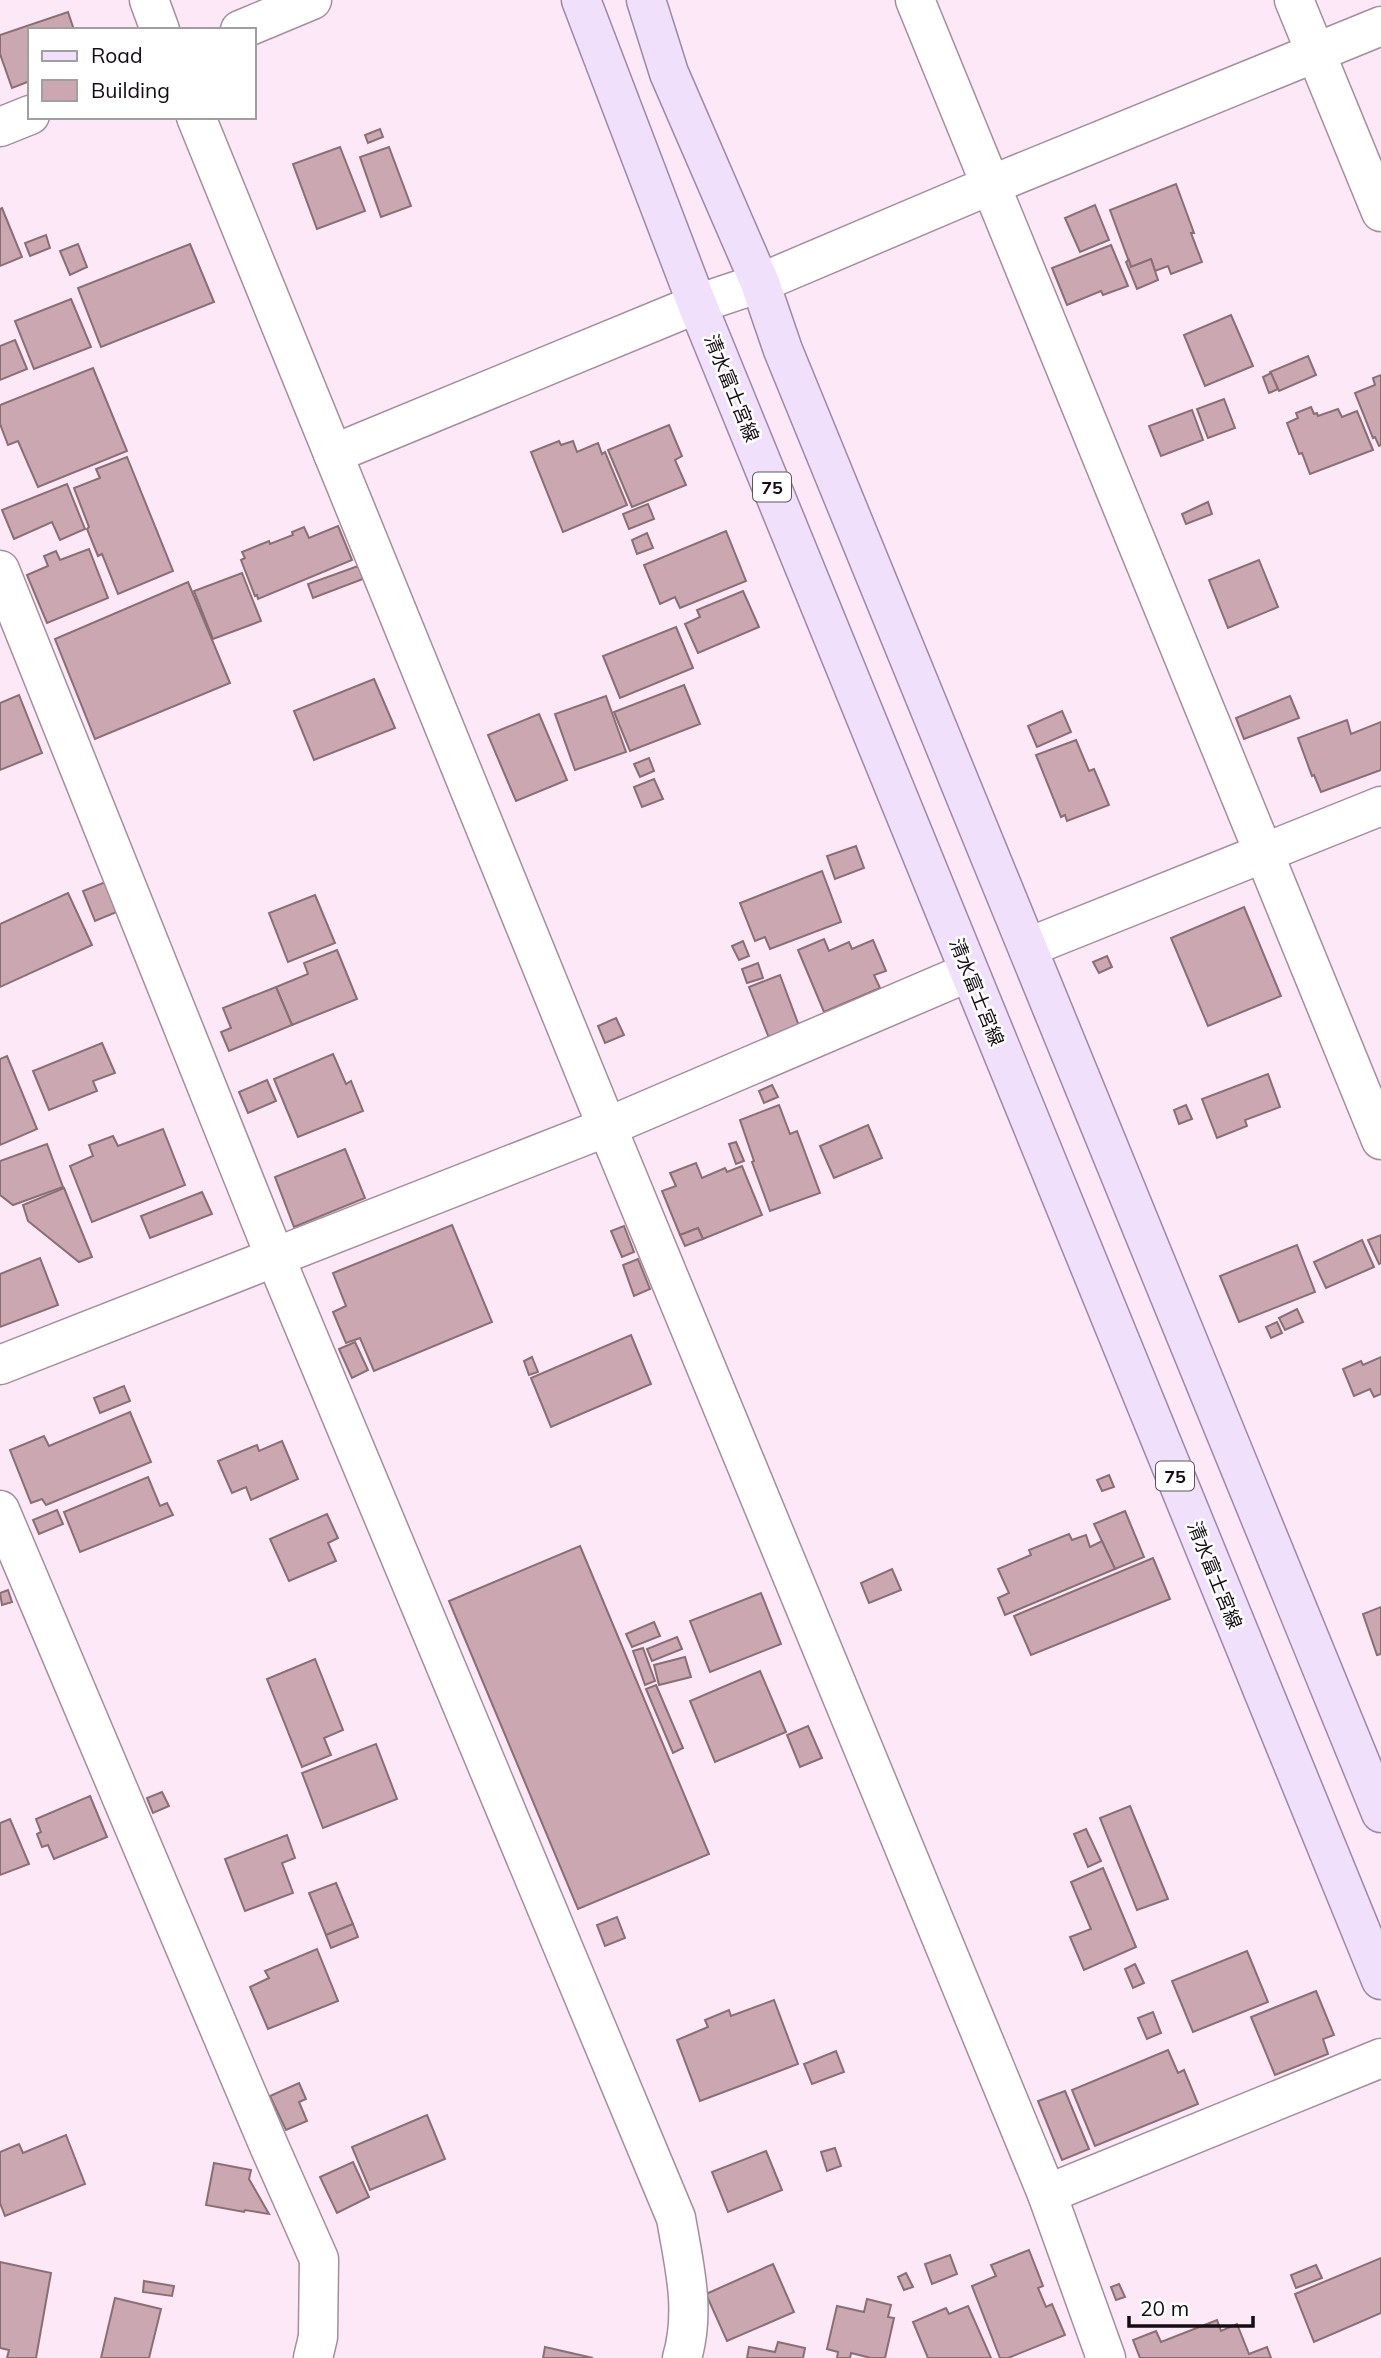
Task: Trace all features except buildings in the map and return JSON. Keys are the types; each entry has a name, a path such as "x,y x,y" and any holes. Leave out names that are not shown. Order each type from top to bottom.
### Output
{"main road":[{"name":"清水富士宮線","path":"581,0 697,304 1381,1980"},
{"path":"646,0 669,73 760,283 783,350 1381,1814"}],"street":[{"path":"149,0 159,28"},
{"path":"245,28 312,0"},
{"path":"915,0 1381,1140"},
{"path":"1294,0 1381,212"},
{"path":"333,454 697,304 760,283 1381,26"},
{"path":"0,127 28,116"},
{"path":"197,119 607,1127 1047,2194 1107,2358"},
{"path":"0,570 275,1257 676,2218 690,2294 686,2344 682,2358"},
{"path":"1029,947 1381,806"},
{"path":"0,1365 607,1127 969,972"},
{"path":"0,1510 319,2259 318,2337 313,2358"},
{"path":"1047,2194 1381,2058"}]}
